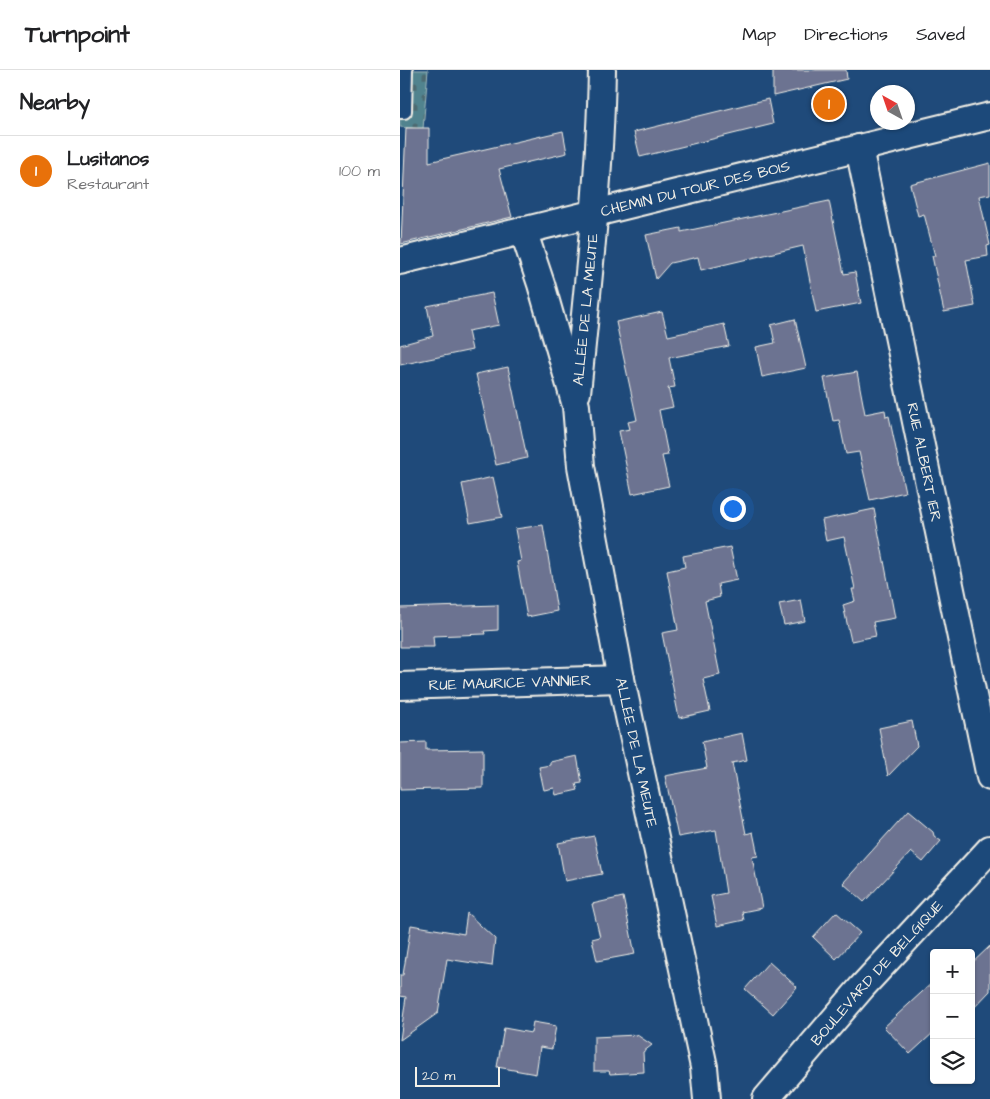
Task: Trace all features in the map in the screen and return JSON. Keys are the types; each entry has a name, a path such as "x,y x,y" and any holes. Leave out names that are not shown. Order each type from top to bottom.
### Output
{"street":[{"name":"ALLÉE DE LA MEUTE","path":"602,70 596,212 576,406 581,466 621,679 704,1067 707,1099"},
{"name":"CHEMIN DU TOUR DES BOIS","path":"400,261 990,116"},
{"name":"RUE ALBERT 1ER","path":"859,148 990,778"},
{"name":"ALLÉE DE LA MEUTE","path":"523,230 541,284 576,406"},
{"name":"RUE MAURICE VANNIER","path":"400,686 621,679"},
{"name":"BOULEVARD DE BELGIQUE","path":"766,1099 862,987 990,849"}],"lane":[{"path":"400,111 404,111 405,70"}],"green space":[{"path":"400,70 428,70 423,129 400,127"}],"building":[{"path":"773,70 846,70 847,79 773,96"},
{"path":"768,99 773,124 640,157 634,132"},
{"path":"406,128 429,128 429,162 563,131 567,153 499,169 512,217 401,244"},
{"path":"990,163 990,194 979,196 990,245 987,246 988,256 966,260 975,306 944,312 932,256 935,256 924,214 918,216 910,184"},
{"path":"829,201 844,274 855,272 861,303 816,312 803,246 701,270 698,257 670,263 656,279 646,235 681,228 681,232"},
{"path":"492,293 499,325 468,331 472,350 400,365 400,345 433,336 427,306"},
{"path":"662,312 668,336 724,324 729,346 669,358 675,387 668,388 673,407 659,410 668,455 662,456 669,486 632,494 619,431 630,429 628,422 637,420 616,322"},
{"path":"795,319 806,368 762,377 756,347 775,343 771,325"},
{"path":"508,367 527,458 496,465 476,374"},
{"path":"857,372 865,414 885,410 886,417 889,416 905,492 870,500 859,452 846,454 839,420 833,421 824,378"},
{"path":"493,477 502,517 470,523 462,484"},
{"path":"874,509 895,618 873,622 876,636 851,641 843,605 855,601 852,589 855,589 844,537 826,541 822,520"},
{"path":"543,525 557,611 527,617 517,562 521,561 515,529"},
{"path":"730,547 737,580 718,584 720,597 705,601 720,675 703,679 710,711 679,718 662,633 678,630 667,571 685,567 683,556"},
{"path":"801,600 805,621 784,625 779,604"},
{"path":"498,605 498,630 484,631 485,634 433,636 434,647 400,647 400,608"},
{"path":"912,721 917,746 888,776 879,728"},
{"path":"742,733 747,760 732,763 746,834 753,832 758,856 752,857 762,908 742,912 744,920 717,926 711,896 726,893 716,830 678,837 665,776 707,768 702,742"},
{"path":"426,742 426,750 483,749 483,788 400,790 400,743"},
{"path":"577,756 582,783 576,784 578,790 556,795 554,788 544,790 539,767 550,765 550,762"},
{"path":"908,811 941,841 923,862 911,852 864,902 843,883"},
{"path":"594,836 602,874 565,881 558,843"},
{"path":"623,897 635,954 597,961 592,939 600,937 592,904"},
{"path":"836,912 860,933 836,959 813,937"},
{"path":"467,913 495,939 492,966 447,959 438,1013 400,1040 406,997 400,996 400,975 403,975 411,925 464,934"},
{"path":"990,946 990,991 975,1007 975,994 975,960"},
{"path":"769,962 797,987 773,1014 745,989"},
{"path":"930,985 930,1036 910,1054 884,1027"},
{"path":"533,1022 556,1026 552,1049 540,1047 536,1074 497,1067 504,1028 531,1033"},
{"path":"637,1035 652,1045 643,1052 644,1072 610,1074 609,1071 594,1071 594,1037"}],"place":[{"name":"Lusitanos","path":"829,104"}]}
